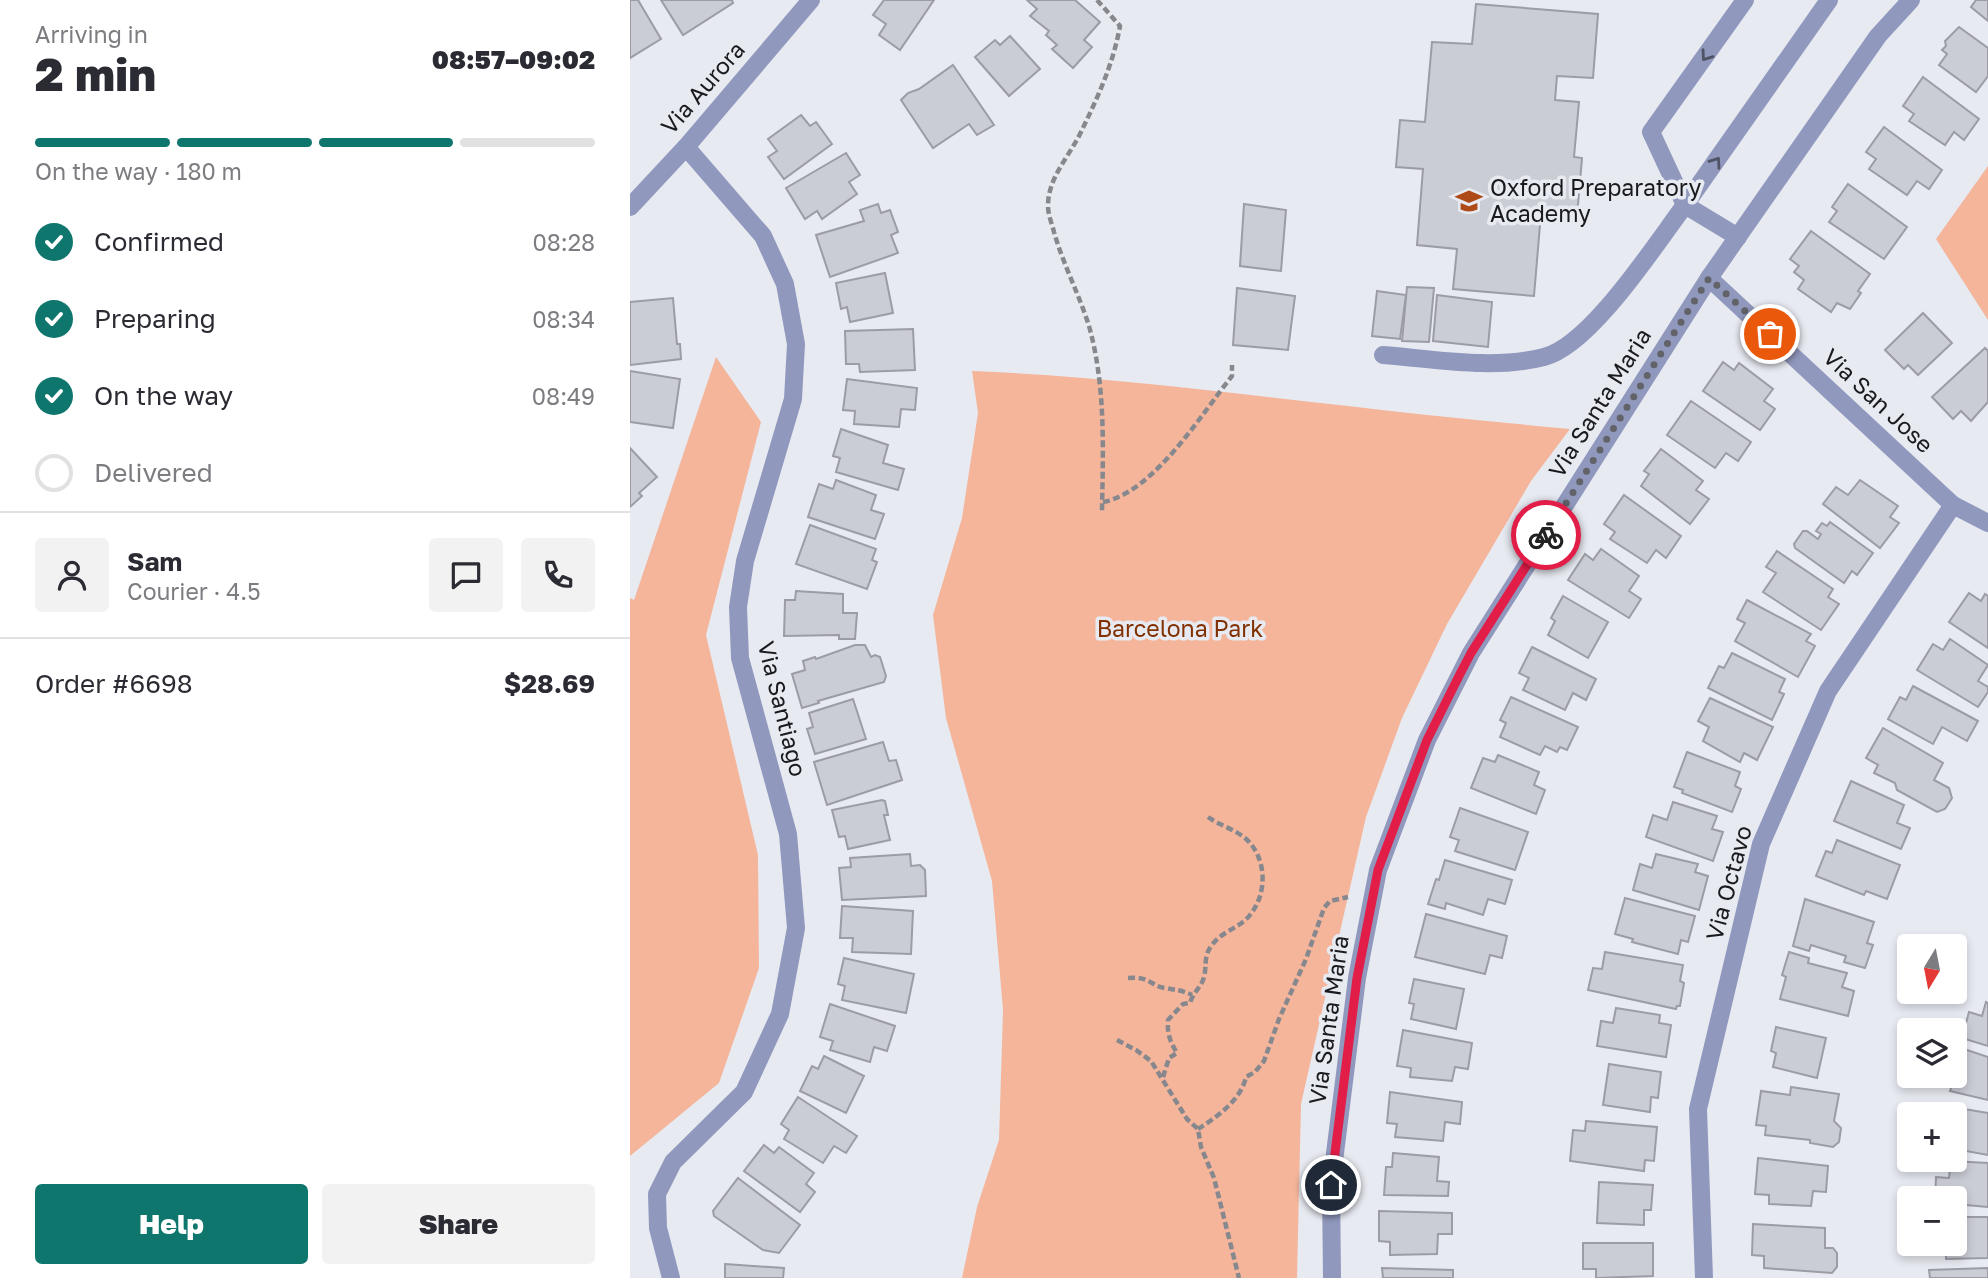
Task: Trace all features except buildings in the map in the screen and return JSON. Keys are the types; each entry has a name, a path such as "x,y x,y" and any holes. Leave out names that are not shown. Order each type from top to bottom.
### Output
{"street":[{"name":"Via Aurora","path":"630,207 686,147 811,0"},
{"path":"1738,237 1685,205 1651,132 1745,0"},
{"path":"1383,355 1493,364 1546,357 1577,340 1599,318 1685,205 1829,0"},
{"name":"Via Santa Maria","path":"1332,1278 1331,1185 1357,978 1378,870 1422,753 1471,653 1709,278 1878,36 1911,0"},
{"name":"Via Santiago","path":"671,1278 657,1228 657,1194 673,1162 744,1092 780,1013 796,928 788,834 740,658 738,607 744,562 793,399 796,344 785,284 763,236 686,147"},
{"name":"Via San Jose","path":"1709,278 1953,505 1988,523"},
{"name":"Via Octavo","path":"1704,1278 1698,1110 1761,844 1828,691 1953,505"}],"path":[{"path":"1097,0 1121,26 1116,48 1107,78 1090,114 1049,189 1048,209 1061,257 1089,328 1099,379 1104,422 1102,511"},
{"path":"1102,502 1132,491 1146,480 1178,446 1232,376 1232,365"},
{"path":"1163,1077 1169,1058 1177,1053 1168,1033 1168,1020 1183,1004 1190,1003 1192,995 1204,978 1204,960 1210,947 1220,936 1252,914 1260,898 1263,881 1256,849 1244,837 1208,817"},
{"path":"1198,1129 1217,1117 1244,1088 1246,1077 1255,1072 1264,1061 1325,908 1330,901 1348,897"},
{"path":"1128,978 1148,979 1163,988 1175,988 1192,995"},
{"path":"1117,1040 1151,1061 1187,1119 1198,1129 1201,1147 1214,1178 1239,1278"}],"green space":[{"path":"1988,166 1988,320 1936,239"},
{"path":"716,357 761,422 706,635 758,855 759,968 719,1083 630,1156 630,598 634,600"},
{"name":"Barcelona Park","path":"972,371 1160,385 1570,429 1531,481 1447,624 1402,718 1366,817 1301,1104 1297,1278 962,1278 977,1207 999,1140 1003,1010 992,881 946,718 933,615 962,518 978,413"}],"way so far":[{"path":"1546,535 1709,278 1770,334"}],"place":[{"name":"Oxford Preparatory Academy","path":"1469,201"}],"route":[{"path":"1331,1185 1357,978 1378,870 1427,740 1460,674 1546,535"}]}
